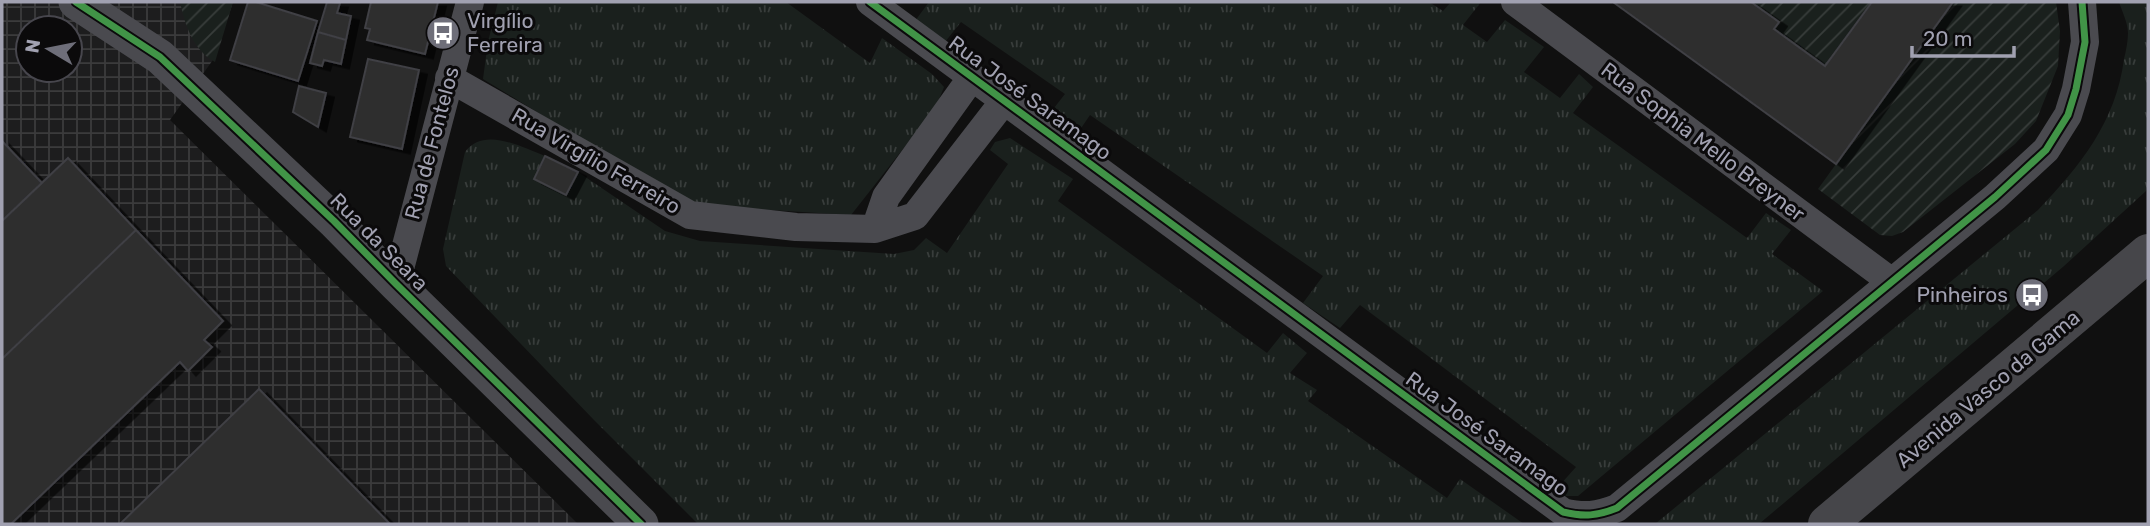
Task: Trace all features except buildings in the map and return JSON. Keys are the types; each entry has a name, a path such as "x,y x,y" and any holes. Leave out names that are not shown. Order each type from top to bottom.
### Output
{"main road":[{"name":"Avenida Vasco da Gama","path":"1827,524 2148,253"}],"street":[{"name":"Rua da Seara","path":"76,2 160,57 334,221 641,524"},
{"name":"Rua de Fontelos","path":"396,284 470,2"},
{"name":"Rua José Saramago","path":"870,2 1563,512 1580,516 1597,516 1617,508 1995,197 2046,150 2068,115 2081,68 2085,42 2082,2"},
{"name":"Rua Sophia Mello Breyner","path":"1515,2 1892,282"},
{"path":"875,229 886,197 972,76"},
{"name":"Rua Virgílio Ferreiro","path":"449,78 690,215 796,227 875,229 915,216 1004,101"}],"shaded area":[{"path":"2,2 233,2 215,57 170,120 578,524 2,524"}],"green space":[{"path":"180,2 233,2 215,62 196,44 187,28"},
{"path":"498,2 786,2 870,63 882,38 932,74 944,87 936,107 851,215 689,205 483,79 488,42"},
{"path":"929,2 1429,2 1443,11 1451,2 1481,2 1463,25 1487,42 1505,20 1544,47 1524,72 1560,98 1579,74 1593,87 1573,113 1747,238 1766,213 1791,230 1772,254 1823,291 1578,496 1566,496 1559,486 1576,467 1360,305 1340,328 1303,303 1323,276 1090,115 1075,137 1047,117 1065,94 961,22 945,42 915,21"},
{"path":"1737,2 1872,2 1825,66"},
{"path":"1953,2 2056,2 2060,31 2058,66 2036,121 2015,144 1903,232 1892,236 1880,235 1818,189"},
{"path":"2119,2 2148,2 2146,191 2064,266 1759,524 1655,524 2038,210 2068,177 2094,142 2120,82 2128,36"},
{"path":"1010,138 1073,179 1058,201 1267,353 1283,333 1307,353 1290,373 1317,390 1308,401 1447,498 1460,479 1524,524 698,524 446,266 443,249 465,152 482,140 503,141 545,156 534,179 566,195 578,172 665,231 700,241 894,254 914,250 926,238 947,253 1008,164 990,150 995,142"}],"cycle path":[{"path":"76,2 160,57 334,221 641,524"},
{"path":"870,2 1563,512 1584,515 1617,508 1995,197 2046,150 2068,115 2076,89 2085,42 2082,2"}],"place":[{"name":"Virgílio Ferreira","path":"443,33"},
{"name":"Pinheiros","path":"2032,295"}]}
